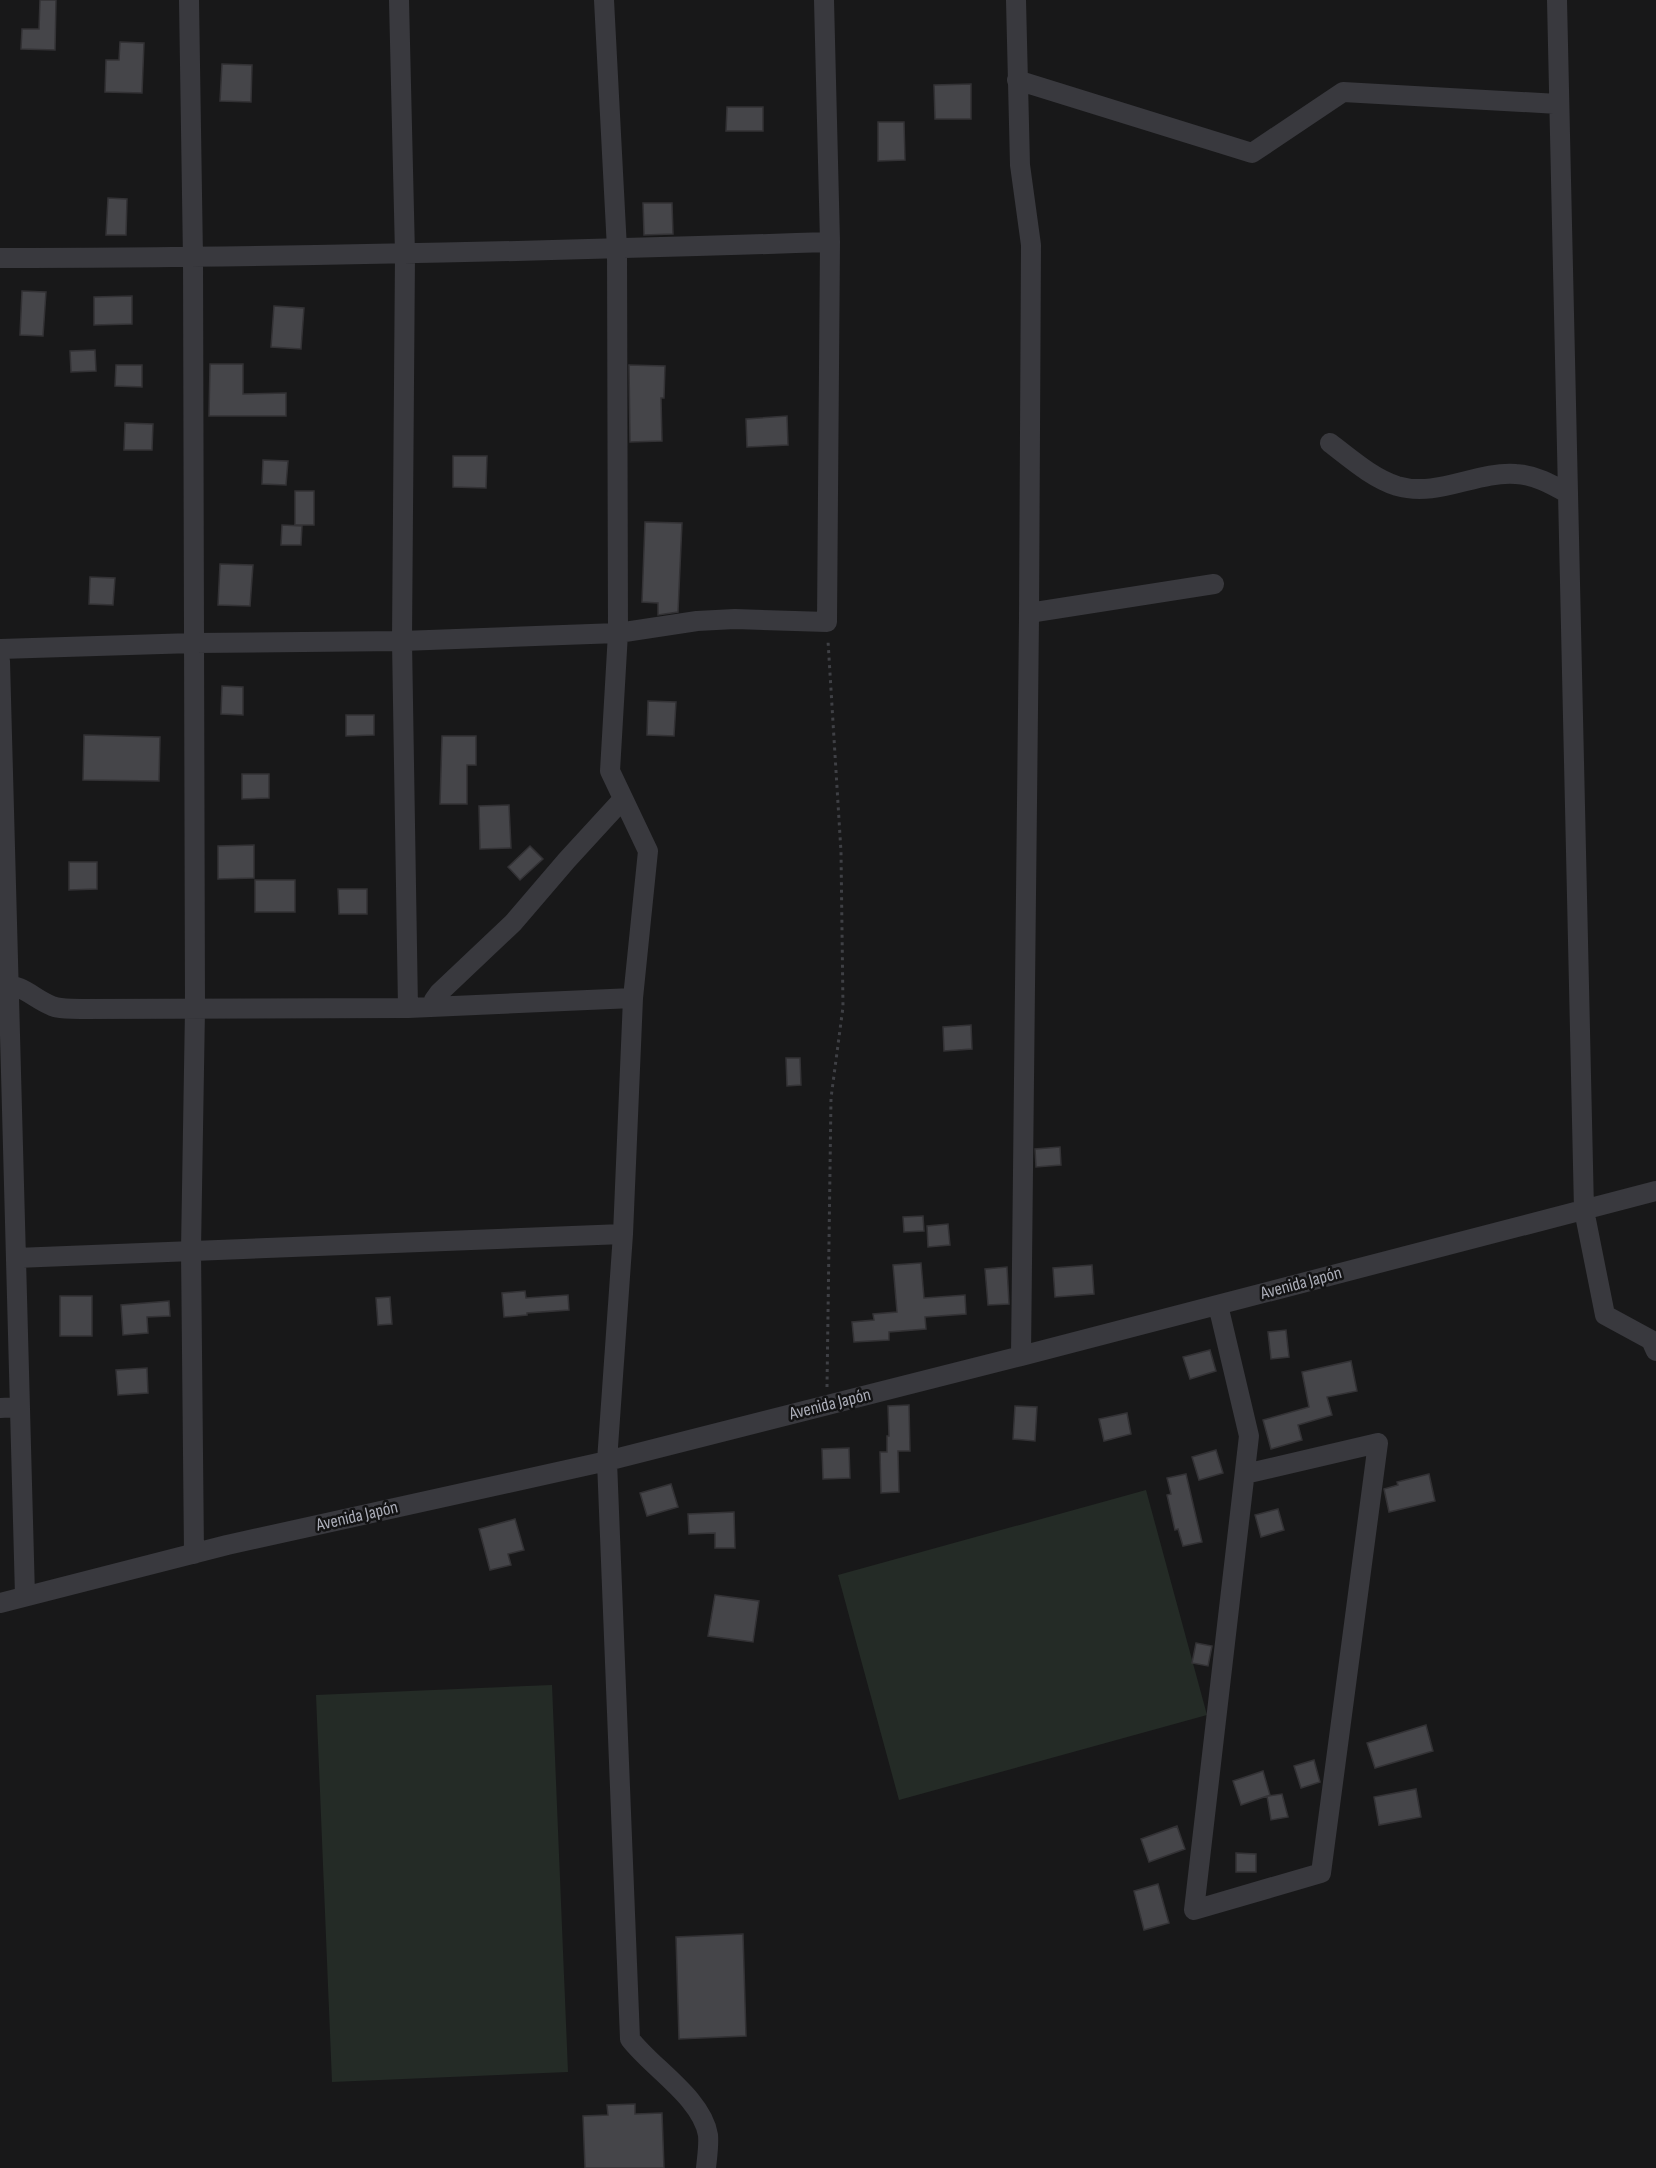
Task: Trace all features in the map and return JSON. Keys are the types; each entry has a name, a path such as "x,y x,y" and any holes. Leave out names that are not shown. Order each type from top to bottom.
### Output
{"street":[{"path":"189,0 193,258 195,1009 191,1250 194,1554"},
{"path":"399,0 405,254 402,641 408,1008"},
{"path":"604,0 617,249 618,633 610,771 648,851 633,998 623,1234 607,1461 630,2039 642,2054 690,2100 702,2119 708,2136 706,2168"},
{"path":"0,649 402,641 618,633 697,621 735,619 827,622 830,242 824,0"},
{"path":"1016,0 1020,165 1031,244 1021,1356"},
{"path":"1557,0 1584,1210 1605,1315 1651,1340 1656,1351"},
{"path":"1017,80 1252,153 1344,92 1558,104"},
{"path":"0,258 193,258 405,254 830,242"},
{"path":"1330,443 1366,470 1397,486 1434,489 1514,473 1545,481 1567,493"},
{"path":"1029,613 1214,584"},
{"path":"0,661 7,1196 16,1258 25,1596"},
{"path":"432,1007 439,993 513,923 623,799"},
{"path":"5,984 26,990 55,1008 408,1008 633,998"},
{"name":"Avenida Japón","path":"0,1603 194,1554 607,1461 1656,1191"},
{"path":"16,1258 623,1234"},
{"path":"1218,1305 1249,1436 1194,1910 1321,1873 1378,1443 1245,1474"},
{"path":"0,1408 20,1407"}],"path":[{"path":"827,622 841,852 843,1007 831,1098 827,1405"}],"shaded area":[{"path":"1146,1490 1207,1715 899,1800 838,1575"},
{"path":"552,1685 568,2072 332,2082 316,1695"}],"building":[{"path":"40,0 56,0 55,50 21,49 22,29 39,29"},
{"path":"120,42 144,43 142,93 105,92 106,60 119,60"},
{"path":"222,64 252,65 251,102 220,101"},
{"path":"971,84 971,119 935,119 934,85"},
{"path":"727,107 763,107 763,131 726,131"},
{"path":"878,122 904,122 905,160 878,161"},
{"path":"108,198 127,199 126,235 106,235"},
{"path":"643,203 672,203 673,234 644,235"},
{"path":"22,291 46,292 43,336 20,335"},
{"path":"132,296 132,324 94,325 94,297"},
{"path":"274,306 304,308 301,349 271,347"},
{"path":"95,350 96,371 71,372 70,351"},
{"path":"210,364 243,364 243,394 286,393 286,416 209,416"},
{"path":"116,365 142,365 142,387 115,386"},
{"path":"629,365 665,366 664,398 661,398 662,441 630,442"},
{"path":"787,416 788,445 747,447 746,419"},
{"path":"125,423 153,424 152,450 124,450"},
{"path":"453,456 487,456 486,488 453,487"},
{"path":"263,460 288,461 286,485 262,484"},
{"path":"295,491 314,491 314,525 295,525"},
{"path":"645,522 682,523 678,612 658,615 658,603 642,602"},
{"path":"282,525 302,526 301,545 281,545"},
{"path":"220,564 253,565 250,606 218,605"},
{"path":"90,577 115,578 113,605 89,604"},
{"path":"222,686 243,687 243,715 221,714"},
{"path":"648,701 676,702 674,736 647,735"},
{"path":"346,715 374,715 374,735 346,736"},
{"path":"84,735 160,737 159,781 83,780"},
{"path":"442,736 476,736 476,765 467,765 467,804 440,804"},
{"path":"242,774 269,774 269,798 242,799"},
{"path":"509,805 511,848 480,849 479,806"},
{"path":"254,845 254,878 218,879 218,846"},
{"path":"530,846 543,859 520,880 508,867"},
{"path":"69,862 97,862 97,889 69,890"},
{"path":"255,880 295,880 295,912 255,912"},
{"path":"338,889 367,889 367,914 339,914"},
{"path":"971,1025 972,1049 944,1051 943,1027"},
{"path":"786,1058 800,1058 801,1085 787,1086"},
{"path":"1060,1147 1061,1165 1036,1167 1035,1149"},
{"path":"923,1216 924,1231 904,1232 903,1217"},
{"path":"948,1224 950,1245 928,1247 927,1226"},
{"path":"921,1263 924,1298 965,1295 966,1314 925,1317 926,1329 889,1332 889,1340 854,1342 852,1322 874,1320 873,1314 897,1312 893,1265"},
{"path":"1092,1265 1094,1294 1055,1297 1053,1268"},
{"path":"1007,1267 1009,1304 988,1305 985,1269"},
{"path":"525,1291 526,1298 568,1295 569,1310 504,1317 502,1293"},
{"path":"60,1296 92,1296 92,1336 60,1336"},
{"path":"390,1297 392,1324 378,1325 376,1298"},
{"path":"169,1301 170,1316 147,1317 148,1333 123,1335 121,1305"},
{"path":"1286,1330 1289,1357 1271,1359 1268,1332"},
{"path":"1210,1350 1216,1371 1190,1379 1183,1357"},
{"path":"1351,1361 1357,1391 1327,1397 1332,1415 1298,1425 1302,1440 1271,1449 1263,1420 1309,1407 1302,1372"},
{"path":"147,1368 148,1393 118,1395 116,1370"},
{"path":"909,1405 910,1451 898,1451 899,1492 881,1493 880,1452 887,1452 888,1406"},
{"path":"1015,1406 1037,1407 1035,1441 1013,1439"},
{"path":"1127,1413 1131,1434 1104,1441 1099,1419"},
{"path":"849,1448 850,1478 823,1479 822,1449"},
{"path":"1216,1450 1223,1473 1199,1480 1192,1457"},
{"path":"1186,1474 1202,1542 1183,1546 1178,1529 1175,1530 1167,1495 1171,1494 1167,1478"},
{"path":"1429,1474 1435,1501 1389,1512 1384,1489 1398,1485 1397,1482"},
{"path":"671,1484 678,1507 647,1516 640,1493"},
{"path":"1278,1509 1284,1530 1261,1537 1255,1515"},
{"path":"734,1512 735,1548 715,1548 715,1533 689,1534 688,1514"},
{"path":"515,1519 524,1550 508,1554 511,1565 490,1570 479,1529"},
{"path":"715,1595 759,1601 753,1642 708,1636"},
{"path":"1196,1643 1212,1646 1208,1666 1192,1663"},
{"path":"1426,1725 1433,1751 1375,1768 1367,1743"},
{"path":"1314,1760 1320,1782 1301,1788 1294,1766"},
{"path":"1263,1771 1270,1795 1268,1796 1282,1794 1288,1817 1271,1820 1267,1796 1241,1805 1233,1781"},
{"path":"1416,1789 1421,1817 1379,1825 1374,1797"},
{"path":"1177,1826 1185,1849 1149,1862 1141,1839"},
{"path":"1236,1853 1256,1854 1256,1872 1236,1872"},
{"path":"1158,1884 1169,1923 1144,1930 1134,1891"},
{"path":"743,1934 746,2036 679,2039 676,1937"},
{"path":"635,2104 635,2114 662,2113 664,2168 585,2168 583,2116 608,2115 607,2105"}]}
